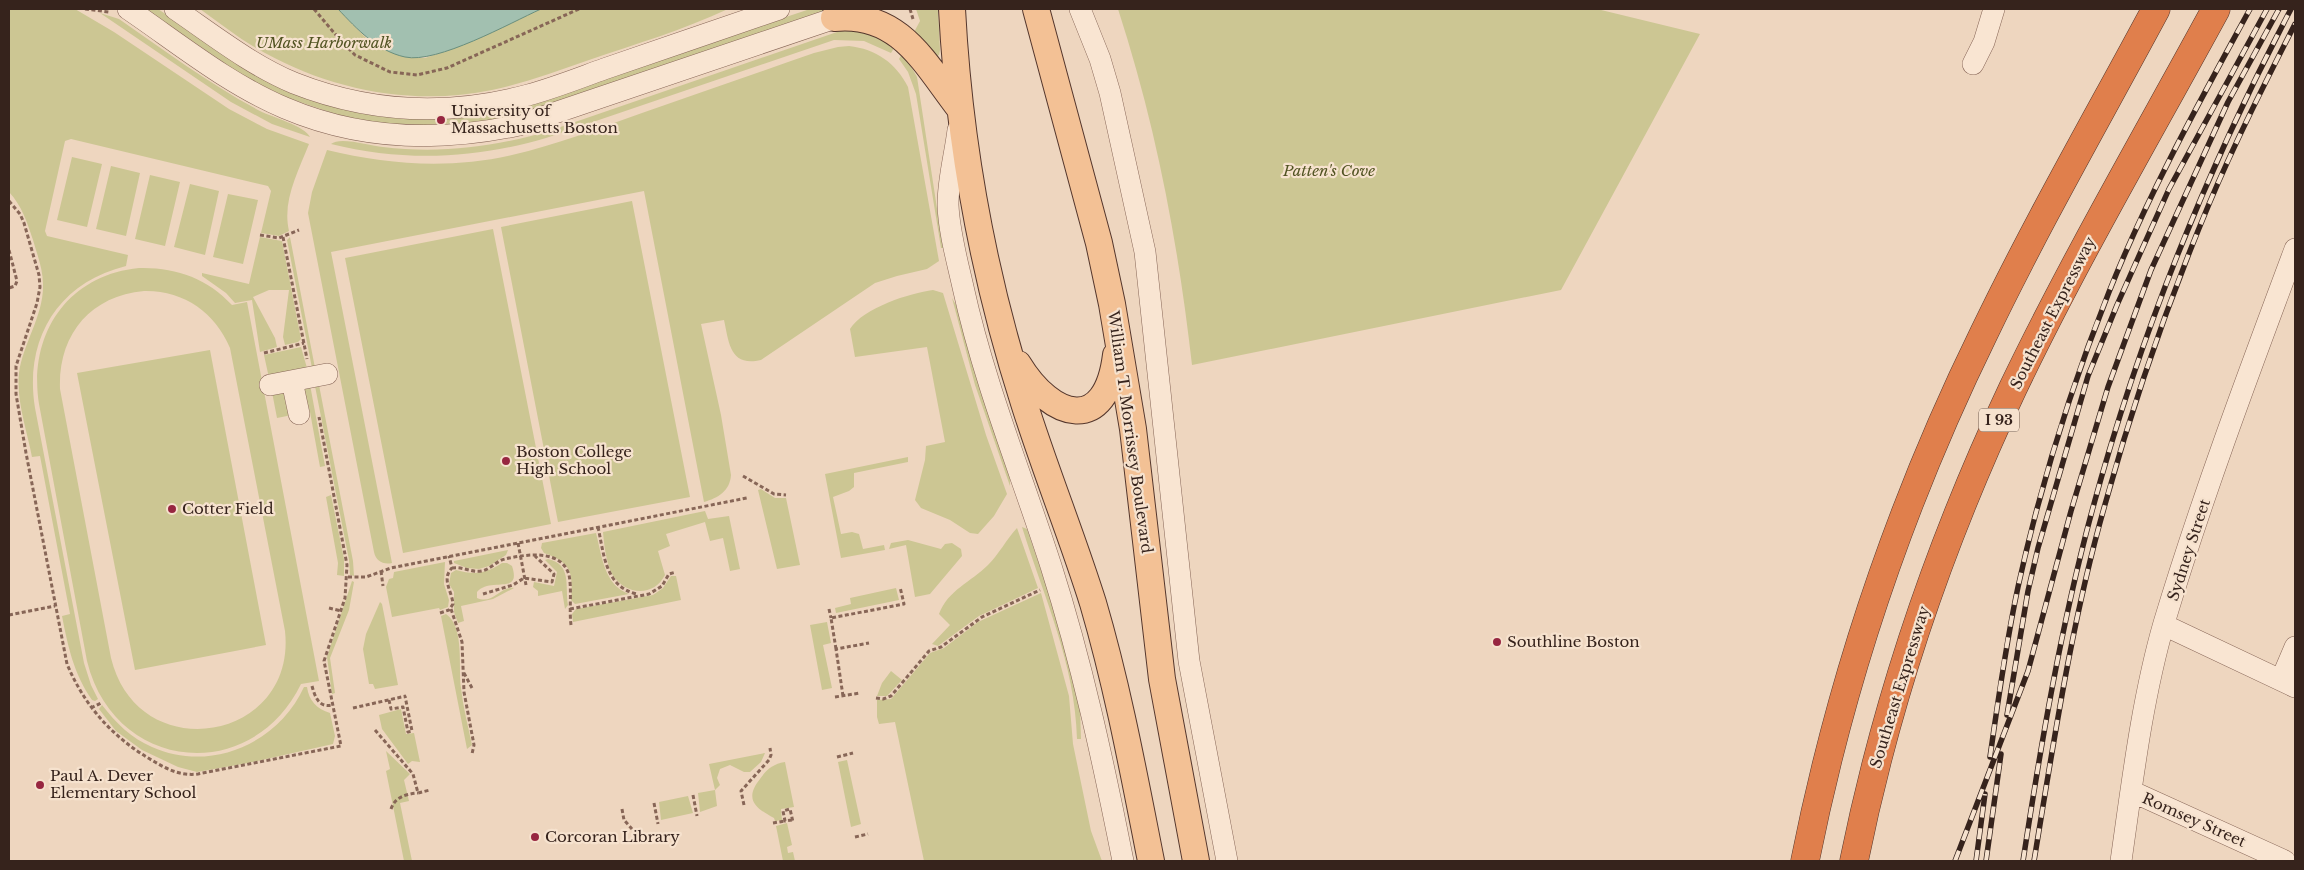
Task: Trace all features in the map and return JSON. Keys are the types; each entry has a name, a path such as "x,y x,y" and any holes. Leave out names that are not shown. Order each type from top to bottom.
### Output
{"highway":[{"path":"1805,861 1826,769 1862,640 1894,548 1943,423 2001,298 2156,9"},
{"name":"Southeast Expressway","path":"1854,861 1876,767 1906,663 1945,550 1986,450 2013,388 2062,293 2216,9"}],"main road":[{"path":"952,9 960,109 981,235 1005,339 1023,402 1081,567 1102,636 1118,696 1151,861"},
{"name":"William T. Morrissey Boulevard","path":"1036,9 1099,243 1118,333 1133,429 1162,679 1196,861"},
{"path":"834,18 863,18 883,25 897,33 911,46 960,109"},
{"path":"1005,339 1028,378 1048,400 1066,409 1080,410 1093,406 1107,392 1116,362 1118,333"}],"street":[{"path":"128,9 238,84 286,108 326,122 358,130 418,136 478,133 519,125 862,9"},
{"path":"175,9 242,54 294,83 335,97 369,104 402,109 437,109 471,107 529,95 779,9"},
{"name":"William T. Morrissey Boulevard","path":"1080,9 1100,59 1110,93 1144,244 1189,661 1227,861"},
{"path":"1973,64 1984,42 1994,9"},
{"path":"960,109 948,206 959,272 986,377 1050,564 1078,656 1096,726 1123,861"},
{"name":"Sydney Street","path":"2121,861 2130,791 2151,679 2164,625 2206,498 2295,249"},
{"path":"270,385 310,377 299,414"},
{"path":"2164,625 2288,684 2295,647"},
{"name":"Romsey Street","path":"2130,791 2285,861"}],"path":[{"path":"314,9 355,55 390,72 417,75 438,71 579,9"},
{"path":"9,203 24,223 40,284 34,314 17,362 17,406 67,664 80,691 107,727 134,749 166,768 191,775 341,746 326,674 325,657 345,598 348,577 347,560 310,377"},
{"path":"260,235 283,237 299,230"},
{"path":"264,352 304,343 283,237"},
{"path":"9,250 17,281 15,286 9,288"},
{"path":"742,476 774,494 786,495"},
{"path":"348,577 366,577 381,571 449,556 746,498"},
{"path":"598,527 611,577 625,590 640,594"},
{"path":"518,543 526,585"},
{"path":"449,556 452,568 446,581 453,601 450,609 462,642 464,692 474,745 472,754"},
{"path":"452,568 475,572 504,559 520,556 551,557 564,566 570,581 571,625"},
{"path":"483,594 513,585 524,578 552,582 554,574 535,556"},
{"path":"381,571 383,586"},
{"path":"570,608 654,591 665,582 669,574 676,572"},
{"path":"831,618 904,604 900,587"},
{"path":"876,698 883,699 891,696 929,651 941,647 982,617 1042,589"},
{"path":"9,615 55,606"},
{"path":"329,608 341,611"},
{"path":"440,613 450,609"},
{"path":"830,609 843,696"},
{"path":"836,650 869,643"},
{"path":"464,672 472,688"},
{"path":"312,686 321,704 332,706"},
{"path":"836,697 860,693"},
{"path":"353,708 406,696 412,731 408,732 402,707 391,709 389,700"},
{"path":"91,708 100,703"},
{"path":"375,730 413,774 418,792"},
{"path":"744,805 741,791 769,760 771,755 770,748"},
{"path":"837,756 853,753"},
{"path":"391,809 394,802 401,797 430,790"},
{"path":"693,795 698,816"},
{"path":"654,803 658,824"},
{"path":"622,809 624,820 632,829"},
{"path":"773,824 793,821 790,809 783,810 785,821"},
{"path":"855,836 868,834"}],"green space":[{"path":"9,9 75,9 114,32 229,109 267,129 309,144 289,198 287,220 289,231 279,236 261,233 271,191 268,186 71,139 65,141 45,231 47,236 128,255 126,266 102,274 81,286 64,300 51,318 41,338 35,360 33,383 35,408 84,663 98,699 95,701 92,700 86,690 72,660 62,616 70,614 40,456 32,457 19,394 18,383 21,362 37,318 43,284 40,262 29,227 21,209 9,192"},
{"path":"145,9 158,9 219,50 370,114 433,119 484,115 506,110 810,9 834,9 546,108 487,122 404,126 350,119 288,98 245,77"},
{"name":"UMass Harborwalk","path":"200,9 338,9 366,38 405,57 425,58 449,50 541,9 728,9 694,24 529,80 492,90 463,95 434,96 376,92 347,86 319,77 291,66 256,48"},
{"path":"916,9 938,9 940,50 939,55 934,58 912,36 920,21"},
{"name":"Patten's Cove","path":"1118,9 1597,9 1700,34 1561,290 1192,365 1180,274 1164,185 1144,97"},
{"path":"100,13 119,19 224,90 260,111 302,129 310,137 272,124 231,102"},
{"path":"857,29 896,45 891,53 864,41 834,40 546,138 492,150 466,154 412,156 358,150 331,144 348,141 383,147 425,150 466,148 506,142 546,132 840,31"},
{"path":"849,46 868,50 884,59 898,71 908,87 939,261 927,269 875,283 761,360 743,360 737,356 730,345 724,320 701,324 721,415 731,475 726,490 704,502 644,191 331,252 392,563 380,562 374,552 308,213 312,192 327,150 396,162 443,164 512,155 577,136 814,53"},
{"path":"903,52 917,77 943,248 941,248 916,94 908,72 899,59"},
{"path":"72,157 102,164 87,227 57,220"},
{"path":"111,166 140,173 126,236 96,229"},
{"path":"150,175 180,182 165,246 135,239"},
{"path":"190,184 219,191 205,255 174,247"},
{"path":"228,194 258,200 243,264 213,257"},
{"path":"632,201 690,497 558,522 501,227"},
{"path":"493,229 551,524 403,553 345,258"},
{"path":"260,237 282,241 301,339 298,342 285,345 283,337 289,290 269,290 253,297 275,338 277,347 260,352 252,300 235,303 226,293 202,276 202,273 249,284"},
{"path":"290,237 315,368 312,368 287,240"},
{"path":"139,268 178,272 201,281 232,305 247,302 319,681 301,684 279,717 250,739 218,751 185,752 153,744 125,726 102,698 87,661 39,404 37,379 40,355 47,332 58,313 73,296 91,282 114,273","holes":["144,291 172,294 196,306 216,324 230,348 285,631 282,669 267,698 242,718 213,728 181,728 151,716 127,693 111,658 60,389 61,369 71,336 93,310 125,294"]},
{"path":"933,290 943,293 986,435 1007,494 994,516 978,534 970,533 950,520 921,508 915,500 925,460 926,446 945,442 927,347 855,357 850,329 856,321 876,308 900,298"},
{"path":"952,298 956,305 981,392 1010,479 1010,486 975,385"},
{"path":"301,347 307,368 269,378 264,355"},
{"name":"Cotter Field","path":"210,350 266,645 135,670 77,373"},
{"path":"319,385 353,561 354,576 350,575 349,560 315,386"},
{"path":"302,387 310,387 311,390 325,466 320,467 310,412"},
{"path":"284,390 292,415 277,418 272,392"},
{"path":"908,457 908,462 854,473 854,487 833,497 841,534 852,532 859,534 863,549 884,545 885,550 841,558 825,474"},
{"path":"761,489 775,498 786,498 800,565 777,569 758,490"},
{"path":"331,495 344,559 344,576 337,575 338,563 326,497"},
{"path":"705,511 708,519 729,516 740,569 730,571 723,538 710,541 705,522 666,534 670,546 658,551 665,575 653,588 639,591 631,590 612,574 607,559 603,532"},
{"path":"1022,527 1027,529 1054,608 1080,707 1081,739 1077,739 1075,711 1065,657"},
{"path":"1017,528 1038,588 979,616 938,646 932,644 950,625 939,614 948,599 988,565"},
{"path":"596,533 602,560 609,577 621,590 629,594 575,604 571,600 572,582 569,570 560,561 544,553 541,548 542,543"},
{"path":"908,540 941,549 945,544 952,543 961,549 962,556 930,594 915,597 906,545 889,549 891,543"},
{"path":"508,550 506,555 489,566 479,569 467,568 454,563 454,561"},
{"path":"548,559 556,562 564,571 567,583 568,605 565,609 562,591 538,596 538,591 533,587 534,582 554,586 557,572 545,560"},
{"path":"445,562 444,584 449,600 448,607 440,610 439,608 392,617 386,587 389,579 393,578 394,572"},
{"path":"502,563 512,566 513,580 509,583 489,585 483,588 477,592 477,598 488,599 509,588 514,588 493,599 461,606 464,621 458,623 454,612 454,592 449,584 451,573 456,570 469,573 480,572"},
{"path":"671,576 676,576 681,600 573,622 572,614 576,609 653,595 663,588"},
{"path":"352,581 354,582 349,610 330,658 335,693 332,694 327,657"},
{"path":"896,588 899,600 836,613 835,608 851,604 850,598"},
{"path":"1041,593 1069,696 1073,744 1091,831 1102,861 924,861 895,722 879,724 877,700 891,699 930,653 944,648 978,622"},
{"path":"380,602 382,604 398,685 375,689 373,684 369,684 363,649 366,634"},
{"path":"446,614 456,628 460,648 460,680 472,745 467,749 441,616"},
{"path":"827,622 831,643 823,645 832,688 822,690 810,625"},
{"path":"891,671 902,680 887,696 877,696 882,683"},
{"path":"304,687 307,687 314,704 330,713 335,736 333,744 197,772 178,767 142,750 116,731 99,709 102,705 124,729 152,747 174,754 197,757 219,754 240,748 260,738 277,724 292,707"},
{"path":"401,709 406,734 414,733 420,762 412,761 408,764 382,729 379,715"},
{"path":"386,751 410,774 404,780 409,801 400,803 412,861 404,861 386,771 390,769"},
{"path":"765,753 761,762 750,772 744,772 730,765 720,769 717,778 720,785 715,790 709,764"},
{"path":"847,760 861,824 851,827 838,762"},
{"path":"785,762 794,807 781,809 782,820 775,821 774,818 757,807 752,797 755,786 763,775 777,764"},
{"path":"715,790 717,806 700,812 698,793"},
{"path":"688,796 693,813 661,820 659,802"},
{"path":"787,823 792,845 787,847 788,853 793,852 795,861 783,861 776,826"}],"shaded area":[{"path":"338,9 541,9 454,49 419,58 405,57 385,50 368,38"}],"railway":[{"path":"1990,757 1999,693 2018,587 2046,475 2069,401 2109,292 2140,219 2175,148 2250,9"},
{"path":"2007,715 2028,591 2038,548 2088,376 2117,305 2169,189 2267,9"},
{"path":"1955,861 2028,671 2071,511 2108,387 2151,270 2228,102 2279,9"},
{"path":"2023,861 2061,641 2092,511 2131,382 2153,318 2204,192 2231,130 2291,9"},
{"path":"2034,861 2065,680 2083,590 2128,425 2166,314 2209,204 2261,91 2295,24"},
{"path":"1986,861 2001,754"},
{"path":"1976,861 1985,794"}],"place":[{"name":"University of Massachusetts Boston","path":"441,120"},
{"name":"Boston College High School","path":"506,461"},
{"name":"Cotter Field","path":"172,509"},
{"name":"Southline Boston","path":"1497,642"},
{"name":"Paul A. Dever Elementary School","path":"40,785"},
{"name":"Corcoran Library","path":"535,837"}]}
